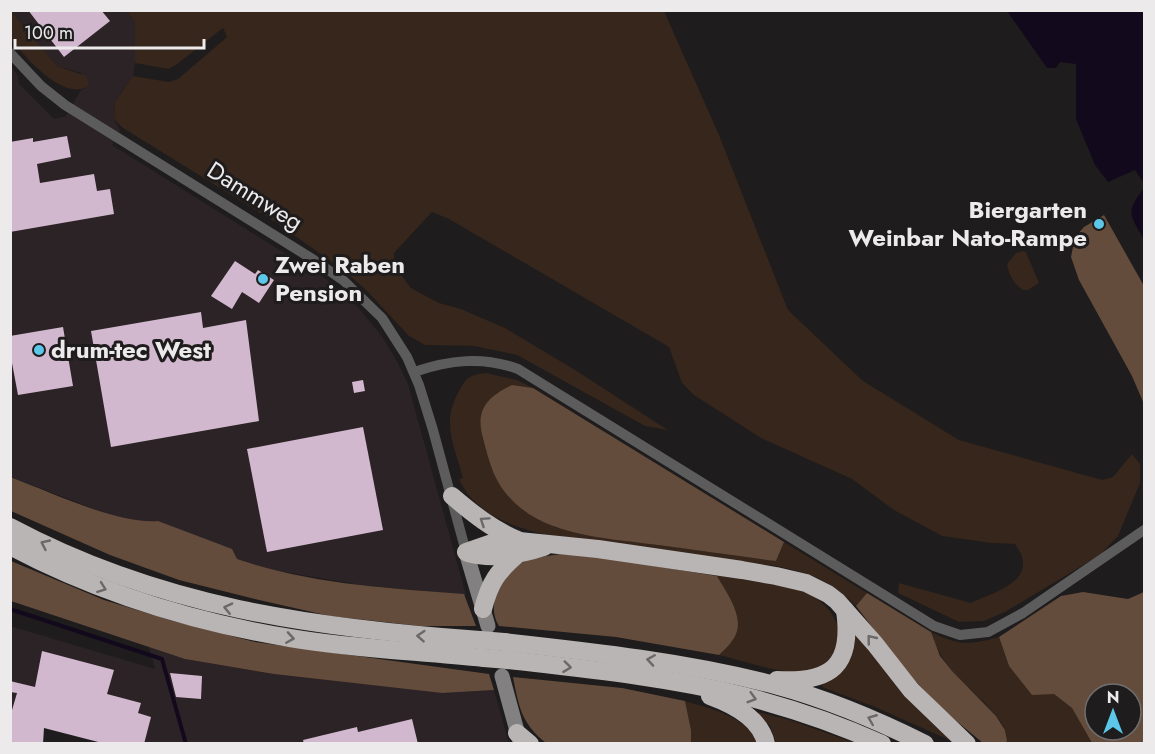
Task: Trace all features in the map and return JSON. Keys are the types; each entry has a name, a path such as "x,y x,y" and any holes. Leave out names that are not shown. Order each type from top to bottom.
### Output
{"highway":[{"path":"452,496 519,547"},
{"path":"10,527 103,570 141,584 230,609 394,634 484,633"},
{"path":"466,552 486,556 519,547 549,545 598,549 776,576 818,588 845,610 911,690 967,744"},
{"path":"10,546 36,560 99,587 168,610 209,622 290,638 332,644 484,633"},
{"path":"519,547 496,575 487,594 484,633 505,659 674,682 743,696 826,721 882,744"},
{"path":"505,659 596,652 724,673 789,681 810,679 827,673 844,653 847,626 845,610"},
{"path":"724,673 778,686 846,709 925,744"},
{"path":"674,682 722,700 751,718 765,735 766,744"}],"street":[{"name":"Dammweg","path":"10,53 41,86 65,105 294,246 344,281 382,318 400,344 414,372 433,429 452,496 484,633"},
{"path":"414,372 446,362 467,361 495,363 518,369 948,633 960,635 988,632 1015,618 1144,530"},
{"path":"505,659 522,740"}],"shaded area":[{"path":"11,11 127,11 135,22 135,63 133,76 115,102 114,119 120,130 112,145 326,279 356,305 381,335 408,384 466,595 361,585 266,569 237,559 158,521 145,522 110,515 11,477 10,65 18,76 19,84 54,119 66,116 81,90 87,87 81,73 57,66"},
{"path":"11,11 57,66 86,76 89,84 87,87 66,88 35,66 11,40"},
{"path":"127,11 664,11 719,135 788,310 863,381 959,440 1102,480 1113,477 1132,454 1140,464 1140,483 1118,536 1100,555 1005,612 984,621 959,622 898,593 899,583 971,603 1006,587 1020,574 1023,566 1022,557 1015,544 942,536 894,510 852,479 761,438 694,395 682,383 669,347 449,219 432,212 394,253 394,266 411,288 439,303 461,309 505,328 668,430 645,426 517,355 474,346 425,345 409,336 366,290 342,269 275,222 123,128 114,119 115,102 133,76 169,82 178,79 227,37 223,28 168,69 135,63 135,22"},
{"path":"1007,11 1144,11 1144,183 1135,170 1108,182 1095,165 1076,119 1076,64 1060,62 1056,68 1047,68"},
{"path":"1144,188 1144,240 1133,219 1132,209"},
{"path":"1104,215 1144,286 1144,404 1132,376 1079,280 1071,257 1075,237 1084,227"},
{"path":"1026,252 1039,283 1028,290 1023,290 1014,282 1007,264 1016,253"},
{"path":"486,373 517,380 533,388 512,385 555,527 592,536 776,561 784,542 867,593 856,606 820,579 789,569 551,536 524,529 497,518 475,502 459,479 463,478 453,446 450,425 453,404 463,384 471,376"},
{"path":"512,385 533,388 784,542 776,561 587,535 552,526 522,509 500,485 489,459 481,428 482,412 485,406 496,394"},
{"path":"10,477 123,518 158,521 232,549 237,559 265,567 349,584 464,594 476,626 420,626 330,616 179,580 110,555 11,511"},
{"path":"561,554 592,556 717,576 735,608 738,625 736,633 719,655 616,637 499,626 495,618 494,601 500,583 512,569 519,564 540,557"},
{"path":"11,561 104,600 173,621 255,642 489,674 494,690 442,693 274,674 185,659 11,601"},
{"path":"717,576 786,586 821,602 832,613 839,638 830,659 807,671 792,672 766,668 719,655 732,641 738,625 735,608"},
{"path":"1083,592 1128,599 1144,592 1144,743 1091,742 1143,742 1143,682 1083,682 1083,727 1072,708 1054,694 1032,695 1009,666 999,637 1061,596"},
{"path":"867,593 931,632 940,656 996,716 1005,730 1007,741 1005,743 983,743 949,715 910,676 856,606"},
{"path":"10,626 155,669 149,647 185,659 274,674 442,693 494,690 509,743 106,743 11,719"},
{"path":"856,632 950,738 949,740 875,707 822,687 824,681 853,651"},
{"path":"931,632 964,643 999,637 1009,666 1072,708 1083,727 1083,742 1092,743 1005,743 1006,733 1001,723 951,670"},
{"path":"513,677 622,688 685,701 691,730 691,743 546,743 531,728 522,714"},
{"path":"685,701 717,711 736,720 759,743 691,743 691,730"},
{"path":"758,712 790,720 855,743 776,743 770,726 757,715"}],"building":[{"path":"28,10 101,10 110,21 64,57"},
{"path":"67,136 71,157 37,164 40,183 94,174 97,191 110,189 114,214 10,232 10,142 33,138 33,142"},
{"path":"235,261 255,274 258,270 274,280 259,303 242,292 232,309 211,296"},
{"path":"201,312 203,328 246,320 259,421 111,447 91,331"},
{"name":"drum-tec West","path":"63,327 73,386 18,395 12,363 10,363 10,336"},
{"path":"363,380 365,391 354,393 352,382"},
{"path":"363,427 383,530 267,552 247,449"},
{"path":"42,651 114,670 107,694 141,703 138,713 151,717 144,744 106,744 44,728 43,744 10,744 10,717 17,693 10,692 10,681 35,687"},
{"path":"170,673 202,676 201,699 176,697"},
{"path":"412,719 418,744 304,744 303,740 357,727 358,732"}],"waterway":[{"path":"10,609 162,659 186,744"}],"place":[{"name":"Biergarten Weinbar Nato-Rampe","path":"1099,224"},
{"name":"Zwei Raben Pension","path":"263,279"},
{"name":"drum-tec West","path":"39,350"}]}
